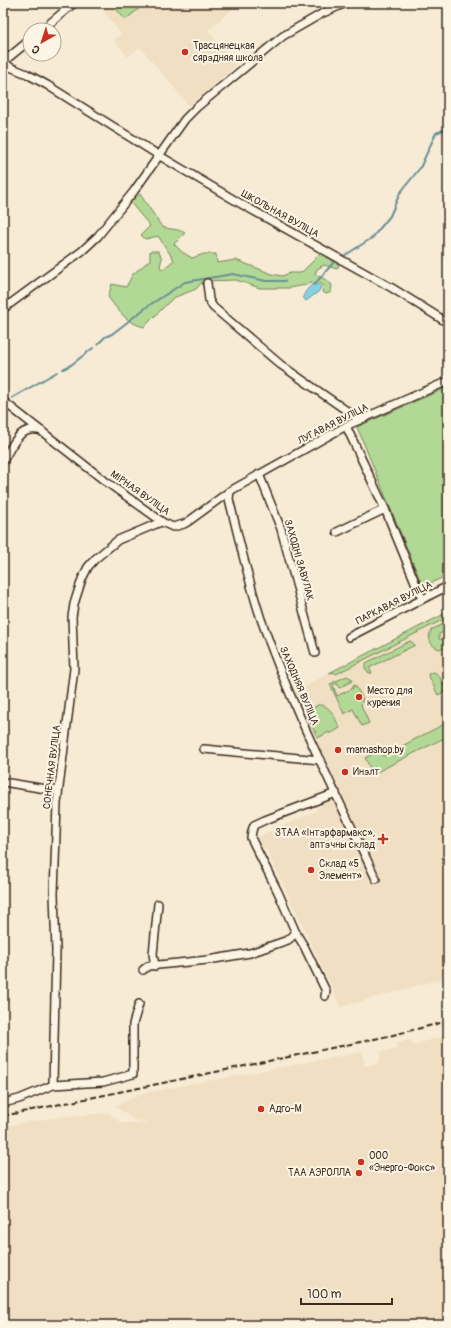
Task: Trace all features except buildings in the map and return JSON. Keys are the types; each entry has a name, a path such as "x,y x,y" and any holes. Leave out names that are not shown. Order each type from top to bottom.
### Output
{"street":[{"path":"51,22 74,3"},
{"path":"3,309 82,251 93,241 160,156 190,113 283,36 322,13 346,3"},
{"path":"3,62 22,47"},
{"name":"ШКОЛЬНАЯ ВУЛІЦА","path":"3,62 47,85 243,206 447,320"},
{"path":"206,284 213,307 281,365 360,420"},
{"name":"ЛУГАВАЯ ВУЛІЦА","path":"230,491 346,426 448,381"},
{"name":"МІРНАЯ ВУЛІЦА","path":"3,401 30,420 105,481 161,522 173,527 184,524 230,491"},
{"path":"3,461 20,433 30,420"},
{"path":"346,426 385,510 422,599"},
{"path":"20,433 32,429 44,432"},
{"name":"ЗАХОДНІ ЗАВУЛАК","path":"260,474 281,529 315,653"},
{"name":"ЗАХОДНЯЯ ВУЛІЦА","path":"230,491 229,496 231,506 247,570 261,618 280,669 320,760 376,879"},
{"path":"337,532 385,510"},
{"name":"СОНЕЧНАЯ ВУЛІЦА","path":"53,1085 56,950 54,894 58,791 74,669 72,617 74,604 82,579 88,567 102,552 112,544 125,537 161,522"},
{"name":"ПАРКАВАЯ ВУЛІЦА","path":"349,637 448,586"},
{"path":"204,749 320,760"},
{"path":"3,782 58,791"},
{"path":"325,996 326,991 296,933 252,838 252,831 254,825 265,820 336,793"},
{"path":"155,966 153,954 158,904"},
{"path":"143,970 148,966 208,960 250,953 288,940 296,933"},
{"path":"3,1103 19,1099 53,1085 103,1082 133,1074 133,1024 139,1004"}],"shaded area":[{"name":"Трасцянецкая сярэдняя школа","path":"98,3 230,3 234,8 208,30 236,66 189,106 140,47 128,57 114,40 121,34"},
{"path":"448,612 448,977 341,1007 266,849 263,850 257,837 312,813 334,796 287,697 325,675"},
{"path":"448,1035 448,1325 3,1325 3,1126 66,1116 109,1113 121,1123 150,1123 134,1120 115,1106 143,1093 362,1052 365,1066 379,1063 381,1052 397,1048 396,1043 411,1040 413,1045"}],"green space":[{"path":"112,3 146,3 125,20"},
{"path":"140,194 162,227 179,230 185,233 174,244 182,252 192,258 204,254 216,254 217,263 236,260 272,274 282,276 290,273 301,273 320,254 339,265 337,269 324,265 317,269 315,274 332,285 331,292 327,294 322,292 324,286 320,283 311,282 306,285 289,288 260,288 236,280 203,281 196,289 173,298 144,327 137,325 127,319 108,297 112,284 126,287 133,274 150,260 150,251 158,251 162,258 160,266 162,270 174,260 158,236 145,239 141,235 150,226 130,202"},
{"path":"448,387 448,575 423,587 357,427"},
{"path":"448,612 448,617 336,674 334,672 329,674 329,673"},
{"path":"448,622 448,630 439,634 439,638 440,640 443,638 444,640 448,638 448,646 440,649 437,648 432,644 429,636 431,630"},
{"path":"410,641 415,645 369,668 372,673 369,673 365,668 366,663"},
{"path":"434,672 440,678 444,687 444,692 438,695 428,674"},
{"path":"347,676 352,679 352,681 339,688 337,683 333,685 337,696 353,688 355,685 363,699 361,705 369,723 362,726 353,709 344,714 330,684"},
{"path":"318,705 322,705 329,709 340,728 330,734 329,732 318,738 305,713"},
{"path":"448,722 448,736 373,774 365,758 376,752 374,747 377,745 383,756"}],"water":[{"path":"316,283 321,288 306,301 303,297 305,292"}],"waterway":[{"path":"447,99 445,102 448,106"},
{"path":"344,256 372,238 390,216 400,193 420,168 436,133 448,128"},
{"path":"314,285 334,262"},
{"path":"98,344 105,337 112,334 148,306 185,282 233,274 266,281 285,281"},
{"path":"63,369 71,365 93,348"},
{"path":"12,398 57,372"}],"railway":[{"path":"3,1116 351,1044 448,1021"}],"place":[{"name":"Трасцянецкая сярэдняя школа","path":"185,52"},
{"name":"Место для курения","path":"359,697"},
{"name":"mamashop.by","path":"338,750"},
{"name":"Инэлт","path":"345,772"},
{"name":"ЗТАА «Інтэрфармакс», аптэчны склад","path":"383,839"},
{"name":"Склад «5 Элемент»","path":"311,870"},
{"name":"Адго-М","path":"261,1109"},
{"name":"ООО «Энерго-Фокс»","path":"361,1162"},
{"name":"ТАА АЭРОЛЛА","path":"359,1173"}]}
